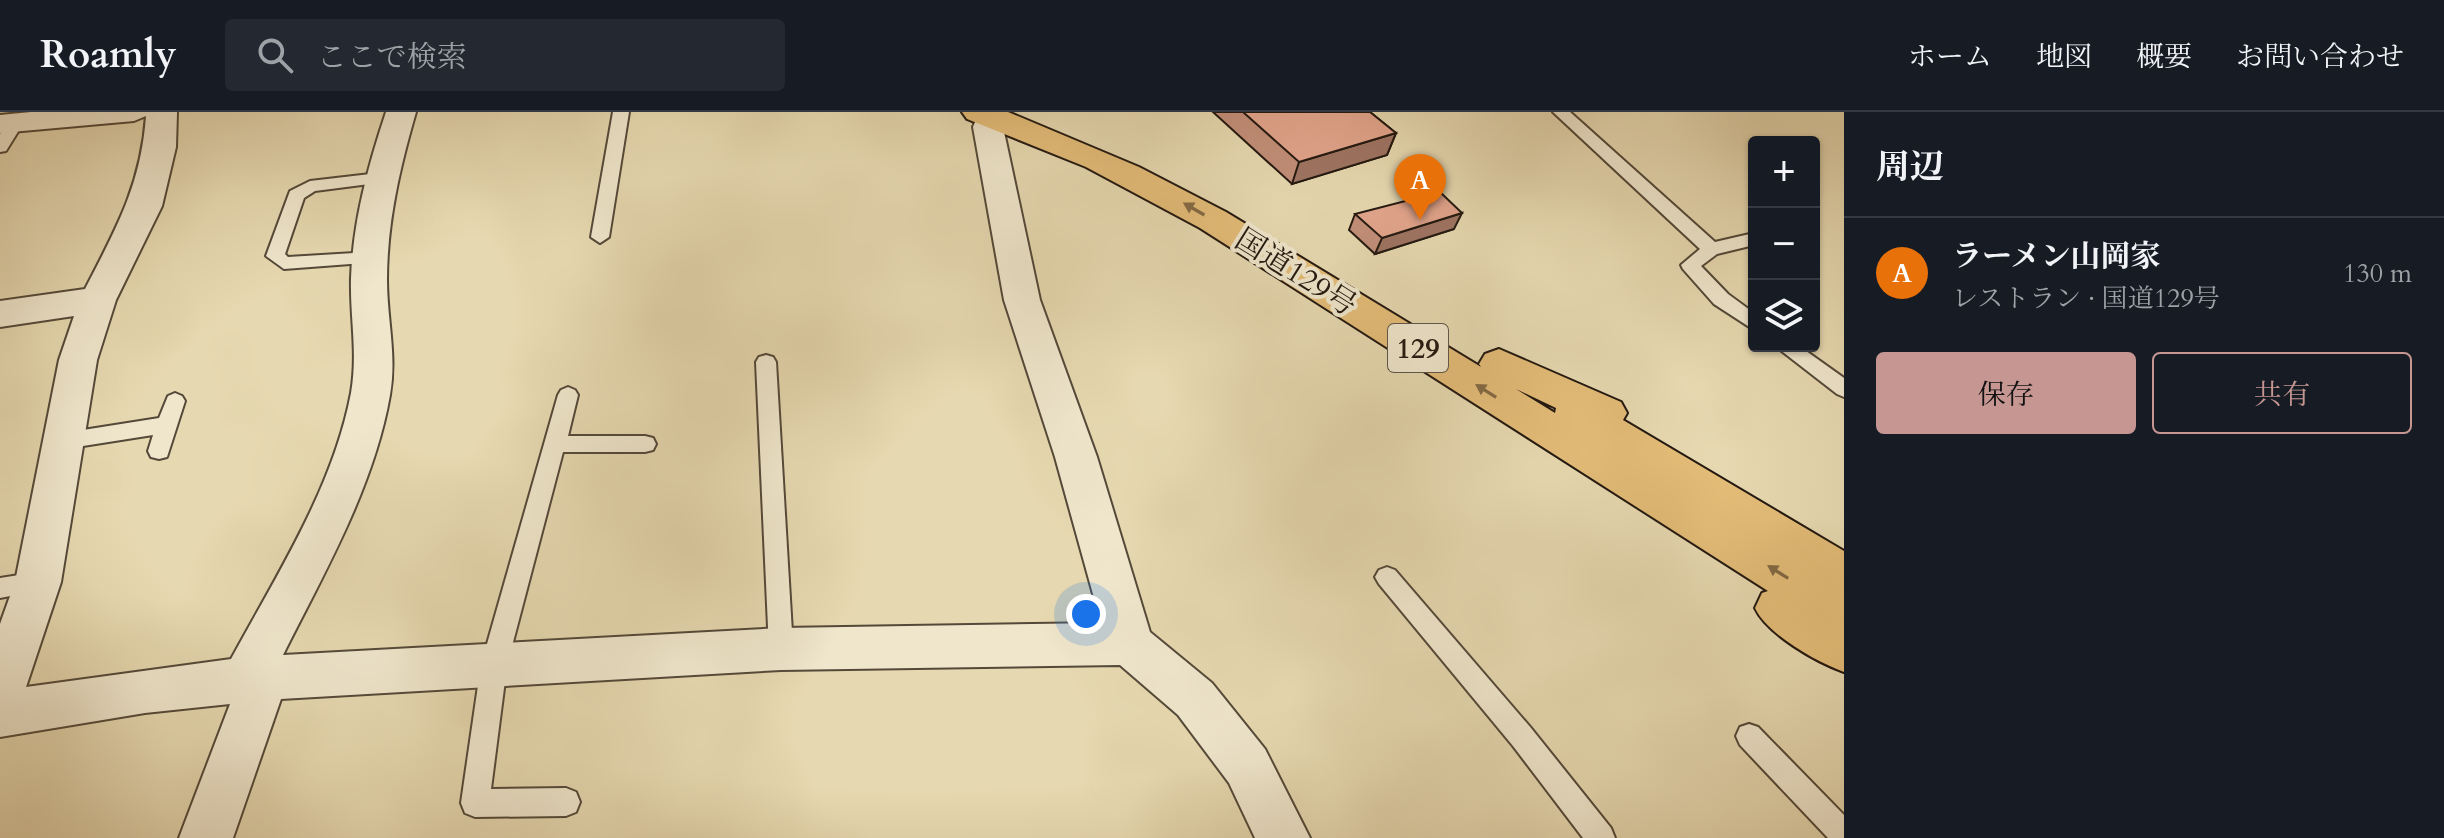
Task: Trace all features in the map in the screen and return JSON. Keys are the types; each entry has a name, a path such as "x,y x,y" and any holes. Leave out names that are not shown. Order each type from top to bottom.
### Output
{"highway":[{"name":"国道129号","path":"1053,112 1132,145 1204,182 1844,575"},
{"name":"国道129号","path":"984,114 1045,135 1149,183 1213,220 1844,614"},
{"path":"1499,364 1640,428 1844,542"},
{"path":"1535,422 1631,506 1685,546 1844,650"}],"street":[{"path":"5,131 134,112"},
{"path":"0,692 19,585 64,441 78,360 98,300 145,206 160,147 162,112"},
{"path":"206,838 255,679 337,494 365,415 375,358 369,278 379,178 401,112"},
{"path":"984,114 1022,300 1076,457 1130,644 1195,699 1247,766 1283,838"},
{"path":"0,314 98,300"},
{"path":"0,714 145,691 255,679 781,649 1130,644"}],"lane":[{"path":"600,237 621,112"},
{"path":"1561,112 1711,249"},
{"path":"371,258 284,263 275,256 296,195 310,186 379,178"},
{"path":"1748,240 1711,249 1692,262 1692,270 1721,299 1748,319"},
{"path":"1793,352 1844,389"},
{"path":"766,362 781,649"},
{"path":"566,802 475,803 494,665 568,395"},
{"path":"159,451 175,401"},
{"path":"64,441 167,425"},
{"path":"555,444 645,444"},
{"path":"1387,577 1522,737 1601,838"},
{"path":"1749,736 1844,834 1834,838"}],"building":[{"path":"1243,112 1370,112 1396,133 1299,162"},
{"path":"1440,192 1462,213 1382,238 1355,214"}],"place":[{"name":"ラーメン山岡家","path":"1420,220"}]}
